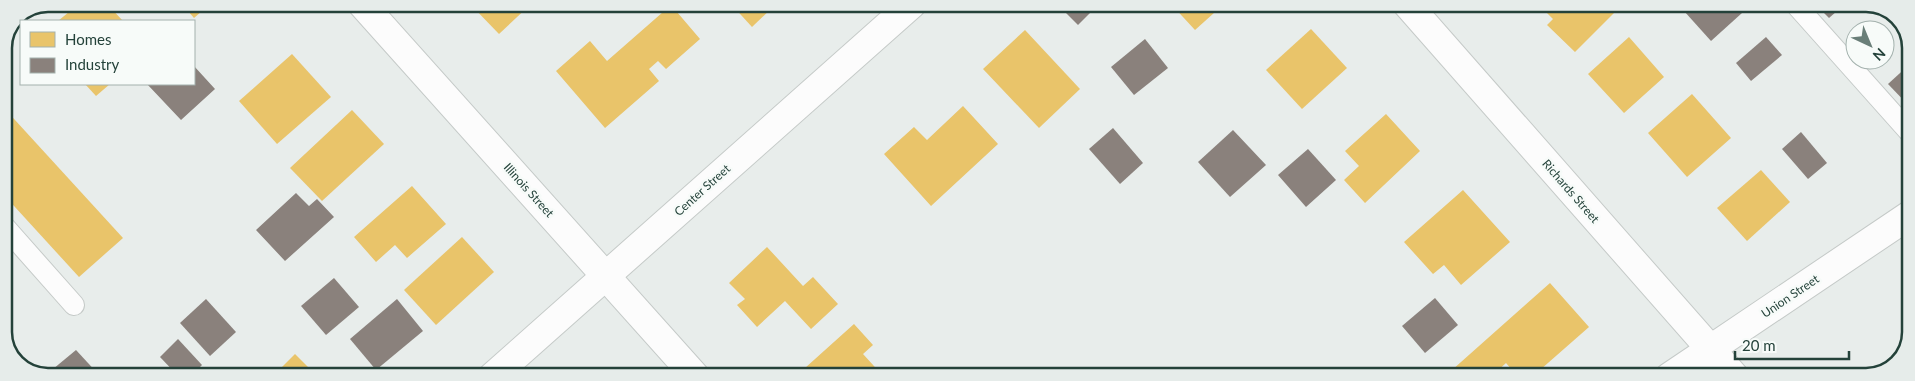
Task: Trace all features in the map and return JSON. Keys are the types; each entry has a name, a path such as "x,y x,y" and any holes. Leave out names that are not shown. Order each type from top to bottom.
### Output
{"street":[{"name":"Illinois Street","path":"369,12 688,368"},
{"name":"Center Street","path":"502,368 903,12"},
{"name":"Richards Street","path":"1414,12 1727,368"},
{"name":"Union Street","path":"1682,368 1902,220"}],"lane":[{"path":"1803,12 1902,124"},
{"path":"13,236 74,305"}],"building: Homes":[{"path":"69,12 115,12 122,20 59,20"},
{"path":"189,12 201,12 194,18"},
{"path":"478,12 522,12 499,34"},
{"path":"663,12 677,12 700,39 666,69 658,61 649,69 659,81 605,128 556,71 590,41 607,61"},
{"path":"738,12 768,12 752,27"},
{"path":"1178,12 1215,12 1195,30"},
{"path":"1546,12 1615,12 1575,52 1547,25 1553,19"},
{"path":"1311,29 1347,68 1302,109 1266,70"},
{"path":"1025,30 1080,89 1039,128 983,69"},
{"path":"1629,37 1664,77 1624,113 1588,74"},
{"path":"292,54 331,97 277,144 239,101"},
{"path":"86,85 109,85 96,96"},
{"path":"1692,94 1731,138 1687,177 1648,133"},
{"path":"963,106 998,144 931,206 884,154 914,127 927,140"},
{"path":"352,110 384,144 322,201 290,168"},
{"path":"1386,114 1420,151 1365,203 1344,180 1359,166 1345,151"},
{"path":"12,117 123,238 79,277 13,204"},
{"path":"1761,170 1790,202 1747,241 1717,208"},
{"path":"412,186 446,224 407,258 395,245 376,262 354,237"},
{"path":"1463,190 1510,242 1461,285 1444,265 1433,274 1404,242"},
{"path":"462,237 494,272 436,325 404,290"},
{"path":"767,247 803,286 813,277 838,304 811,329 785,301 757,327 737,305 745,299 729,283"},
{"path":"1550,283 1589,327 1542,368 1510,368 1506,363 1501,368 1454,368"},
{"path":"854,324 873,345 863,354 876,368 805,368"},
{"path":"295,354 309,368 281,368"}],"building: Industry":[{"path":"1065,12 1091,12 1078,25"},
{"path":"1685,12 1741,12 1742,13 1711,41"},
{"path":"1823,12 1836,12 1829,18"},
{"path":"1766,37 1782,55 1751,81 1736,63"},
{"path":"1145,39 1168,68 1134,95 1111,67"},
{"path":"195,67 215,89 181,120 148,85 195,85"},
{"path":"1902,71 1902,99 1888,84"},
{"path":"1113,128 1143,163 1120,184 1089,149"},
{"path":"1233,130 1266,165 1230,197 1198,162"},
{"path":"1801,132 1827,163 1808,179 1782,149"},
{"path":"1308,149 1336,180 1306,207 1278,175"},
{"path":"296,193 309,206 317,199 334,217 285,261 256,230"},
{"path":"334,278 359,307 326,335 301,306"},
{"path":"1435,298 1458,325 1425,353 1402,326"},
{"path":"206,299 236,332 210,356 180,323"},
{"path":"397,299 423,331 378,368 374,368 350,339"},
{"path":"178,339 202,365 199,368 170,368 160,357"},
{"path":"76,350 93,368 54,368"}]}
